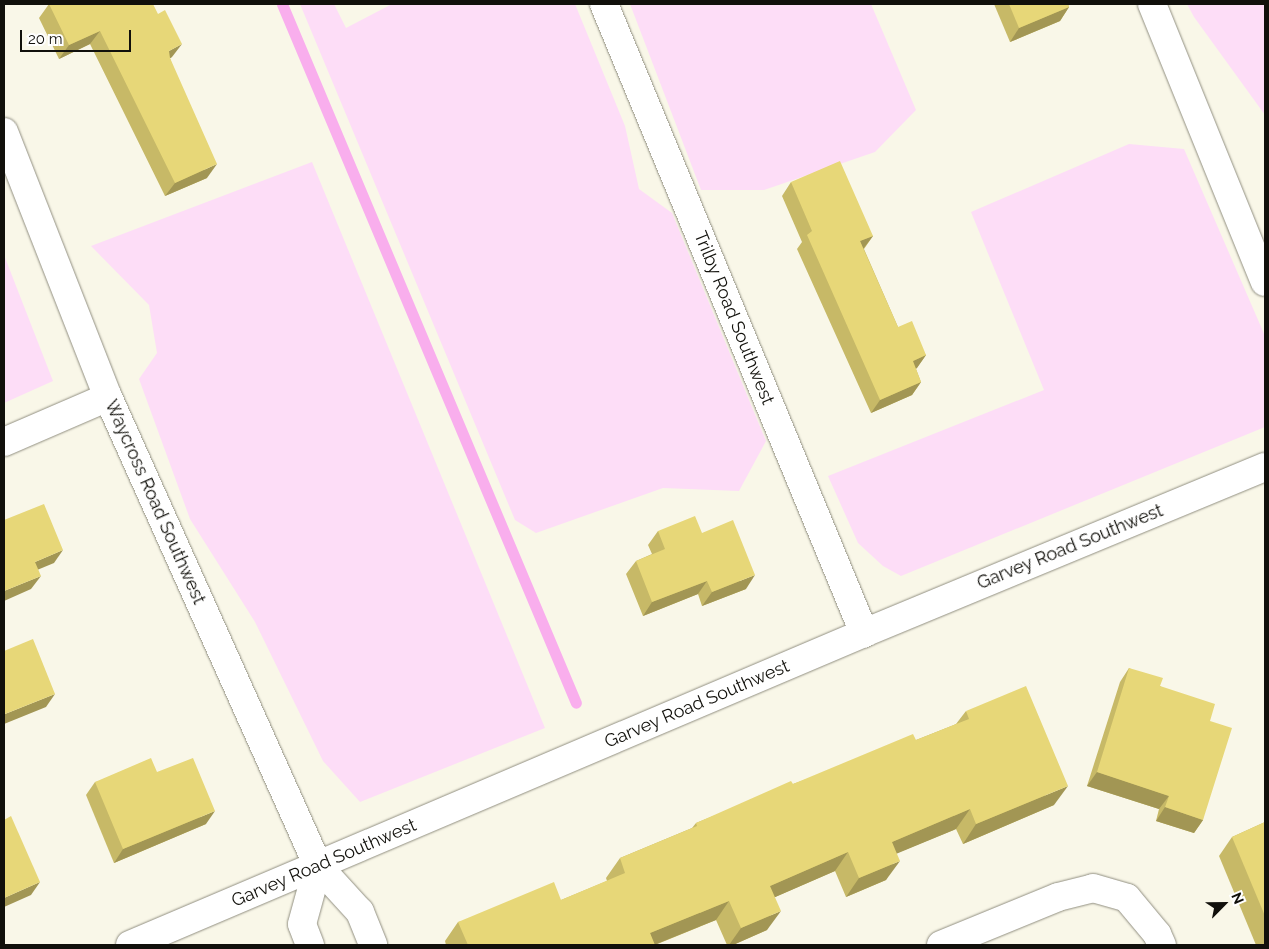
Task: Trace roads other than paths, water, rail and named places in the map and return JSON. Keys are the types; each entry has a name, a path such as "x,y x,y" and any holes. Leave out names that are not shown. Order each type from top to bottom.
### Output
{"street":[{"name":"Trilby Road Southwest","path":"604,4 864,632"},
{"path":"1152,4 1265,282"},
{"name":"Waycross Road Southwest","path":"4,132 108,397 318,866 360,912 373,945"},
{"path":"4,442 108,397"},
{"name":"Garvey Road Southwest","path":"130,945 864,632 1265,467"},
{"path":"310,945 302,924 318,866"},
{"path":"941,945 1058,897 1093,888 1127,898 1157,934 1162,945"}],"waterway":[{"path":"282,4 576,703"}]}
